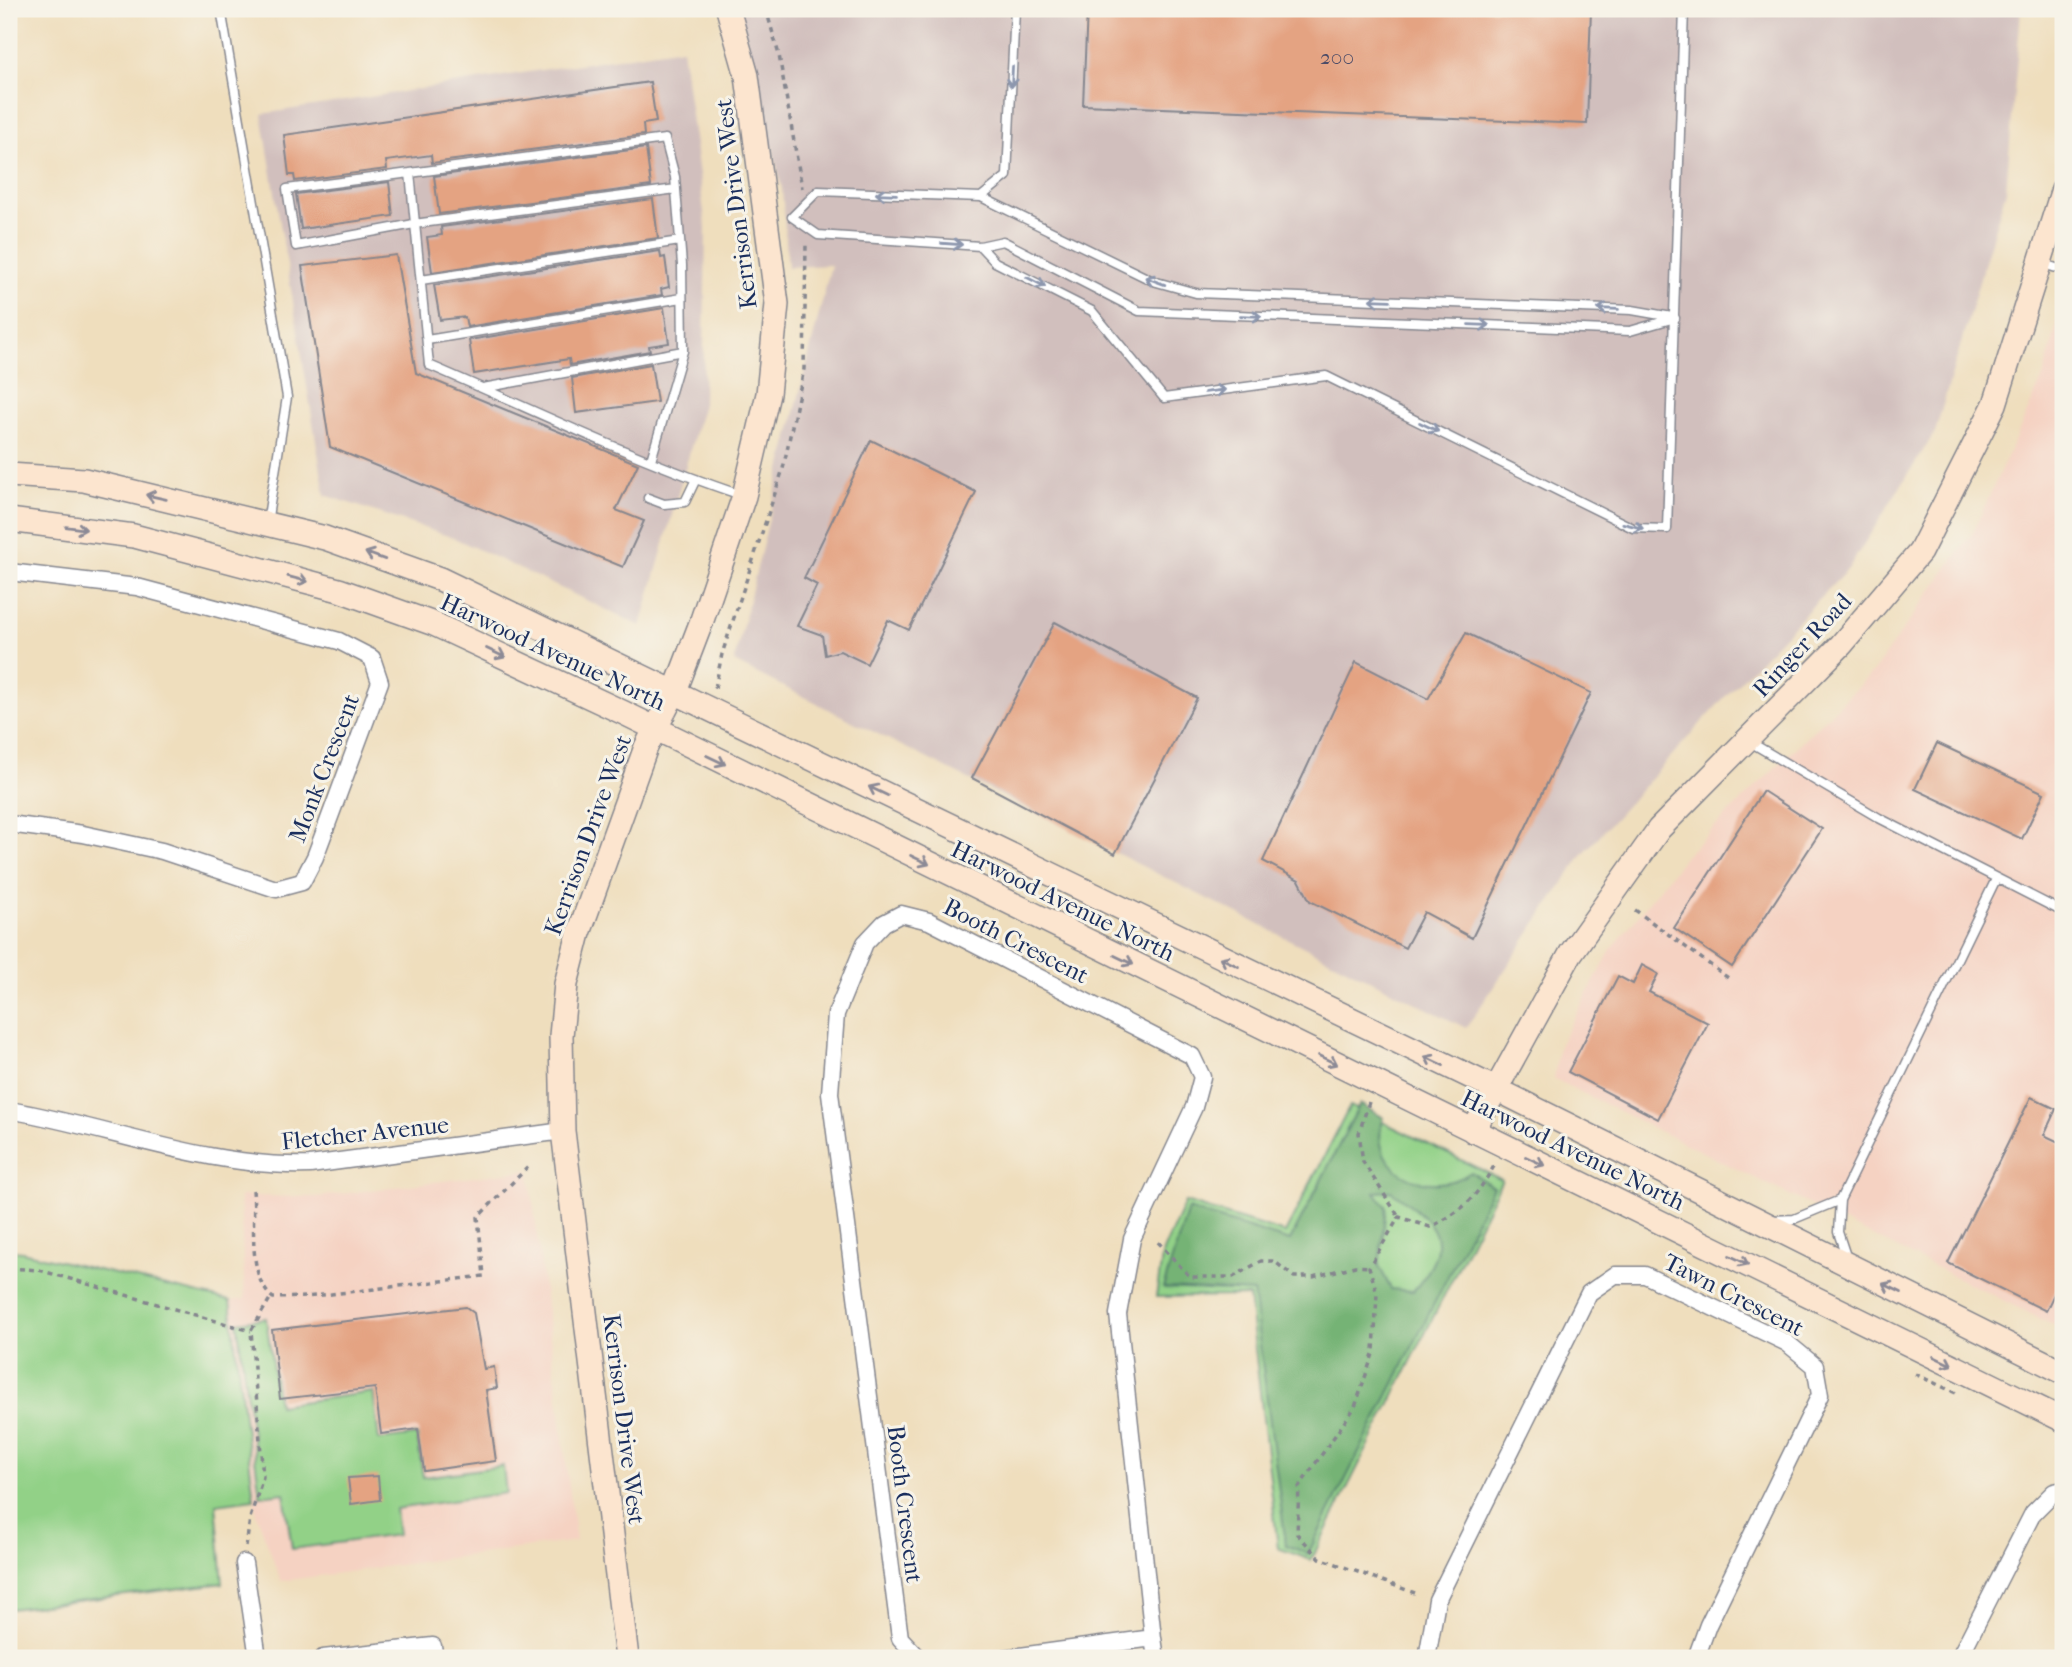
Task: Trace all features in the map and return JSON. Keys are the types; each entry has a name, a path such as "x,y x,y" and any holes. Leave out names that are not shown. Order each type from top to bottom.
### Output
{"main road":[{"name":"Kerrison Drive West","path":"627,1658 563,1131 561,1036 566,984 604,857 655,728 675,691 701,623 744,496 768,394 777,304 747,76 728,9"},
{"name":"Ringer Road","path":"1473,1131 1571,953 1659,829 1841,645 1920,552 1995,404 2052,267 2063,189"},
{"name":"Harwood Avenue North","path":"9,475 84,480 267,524 325,538 440,579 1496,1090 2063,1372"},
{"name":"Harwood Avenue North","path":"9,520 134,536 339,590 434,624 655,728 1374,1083 1612,1196 2063,1420"}],"street":[{"name":"Monk Crescent","path":"9,572 137,587 339,641 372,658 380,682 315,857 302,882 276,889 162,851 83,834 9,824"},
{"name":"Booth Crescent","path":"919,1658 900,1638 830,1093 836,1014 865,943 884,923 901,914 929,921 1192,1056 1202,1077 1195,1107 1132,1239 1118,1314 1156,1658"},
{"name":"Fletcher Avenue","path":"9,1110 61,1119 204,1156 276,1166 310,1165 563,1131"},
{"name":"Tawn Crescent","path":"1427,1658 1437,1601 1588,1293 1615,1275 1645,1275 1787,1343 1815,1366 1821,1395 1708,1625 1696,1658"},
{"path":"1959,1658 2034,1513 2054,1492 2063,1490"},
{"path":"244,1563 258,1658"},
{"path":"1004,1658 1153,1638"},
{"path":"323,1658 433,1646 435,1658"}],"lane":[{"path":"220,9 287,397 267,524"},
{"path":"981,197 1007,176 1015,9"},
{"path":"980,246 995,262 1093,311 1164,398 1326,376 1633,528 1667,529 1684,9"},
{"path":"651,460 683,351 676,190 665,139 288,188 296,246 414,224 676,190"},
{"path":"410,173 429,365 696,479 744,496"},
{"path":"818,191 981,197 1153,281 1196,293 1632,310 1675,318 1630,331 1139,311 1003,241 980,246 818,235 792,217 818,191"},
{"path":"421,281 680,241"},
{"path":"427,340 682,298"},
{"path":"484,388 683,351"},
{"path":"648,498 664,504 685,502 696,479"},
{"path":"1747,740 1879,818 2063,912"},
{"path":"1849,1266 1838,1232 1840,1200 1996,879"},
{"path":"1758,1221 1794,1219 1840,1200"}],"path":[{"path":"1635,910 1731,980"},
{"path":"1374,1083 1359,1133 1363,1162 1399,1217 1430,1227 1458,1213 1478,1195 1494,1166"},
{"path":"253,1190 256,1261 263,1290 271,1296 306,1297 484,1276 478,1217 531,1164"},
{"path":"1399,1217 1369,1268 1377,1293 1374,1351 1355,1407 1299,1487 1297,1534 1320,1558 1415,1592"},
{"path":"1158,1242 1190,1277 1233,1277 1261,1261 1274,1261 1294,1276 1312,1277 1355,1266 1369,1268"},
{"path":"9,1268 39,1270 251,1331"},
{"path":"244,1563 250,1518 263,1477 251,1331 271,1296"}],"shaded area":[{"path":"739,9 2021,9 2006,190 1935,432 1848,569 1721,701 1582,855 1466,1028 734,662 831,265 788,267 782,189"},
{"path":"682,48 706,227 703,404 641,626 454,538 325,495 262,114"},
{"path":"2063,302 2063,1330 1554,1079 1559,1046 1611,950 1685,856 1872,673 1973,532 2043,377"},
{"path":"529,1170 576,1541 281,1581 256,1513 230,1301 245,1299 240,1196 317,1197"}],"green space":[{"path":"1360,1104 1384,1118 1380,1136 1383,1152 1392,1165 1404,1175 1437,1183 1454,1180 1471,1172 1493,1187 1308,1554 1286,1545 1253,1292 1163,1288 1188,1209 1290,1241","holes":["1391,1191 1430,1224 1436,1235 1437,1247 1434,1260 1413,1291 1391,1289 1379,1266 1386,1207 1375,1192"]},
{"path":"1350,1106 1502,1180 1311,1560 1278,1548 1249,1296 1156,1297 1163,1251 1185,1202 1285,1233"},
{"path":"9,1249 230,1301 254,1499 216,1504 223,1583 9,1609"},
{"path":"266,1318 278,1405 373,1392 379,1440 417,1435 423,1477 503,1466 506,1493 395,1509 398,1535 292,1549 284,1493 260,1496 237,1322"}],"building":[{"path":"1087,9 1591,9 1587,124 1083,105"},
{"path":"650,82 656,122 643,124 644,135 432,163 431,155 386,161 387,169 295,181 294,175 289,175 284,135"},
{"path":"646,148 651,186 439,214 434,176"},
{"path":"389,182 393,216 301,229 296,194"},
{"path":"653,199 658,238 432,272 427,237 442,235 441,227"},
{"path":"660,251 661,258 665,257 669,287 661,289 662,295 467,327 465,317 440,320 434,285"},
{"path":"396,255 416,373 638,464 616,510 644,521 623,567 330,447 302,266"},
{"path":"664,308 669,343 649,346 650,351 570,365 569,359 474,374 469,340"},
{"path":"651,364 657,402 576,413 572,378"},
{"path":"871,440 976,492 909,630 888,620 867,664 840,651 825,655 822,635 797,626 817,585 804,578"},
{"path":"1055,622 1197,698 1115,854 972,778"},
{"path":"1466,633 1591,693 1472,938 1424,912 1405,948 1310,901 1299,880 1263,861 1356,662 1428,699"},
{"path":"1937,743 2044,793 2022,839 1915,789"},
{"path":"1763,791 1822,829 1732,967 1674,928"},
{"path":"1642,965 1658,974 1649,992 1708,1023 1658,1119 1568,1072 1618,976 1633,984"},
{"path":"2031,1097 2056,1109 2044,1135 2063,1144 2063,1275 2046,1311 1948,1263"},
{"path":"466,1307 474,1313 484,1369 494,1367 497,1388 486,1390 496,1461 424,1471 418,1429 381,1434 375,1388 280,1399 272,1330"},
{"path":"378,1476 380,1500 351,1504 348,1478"}]}
